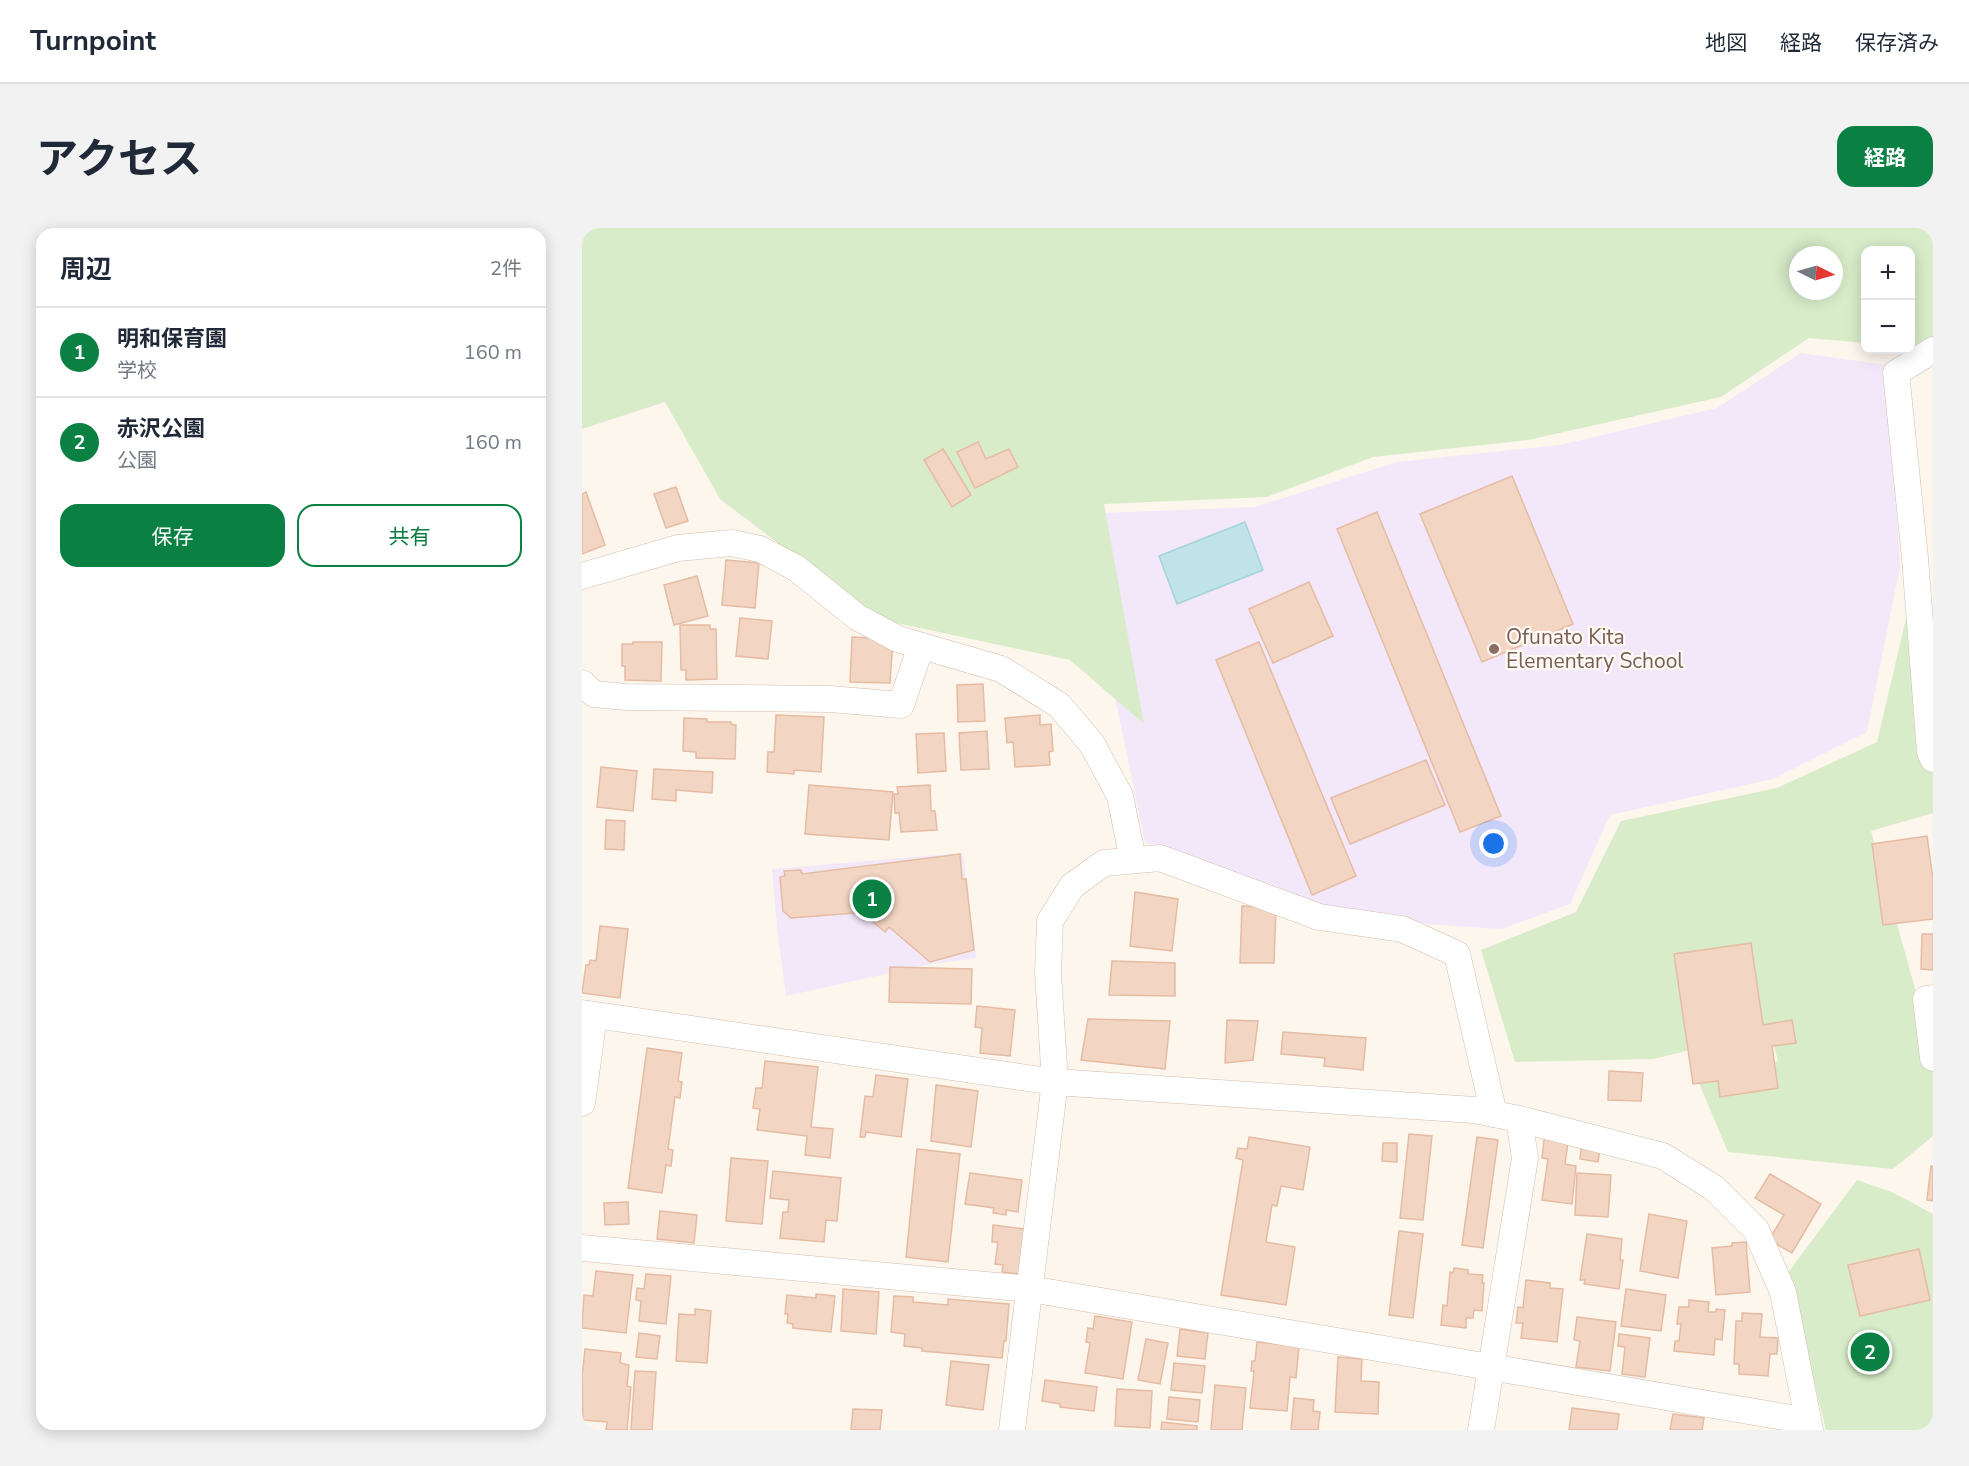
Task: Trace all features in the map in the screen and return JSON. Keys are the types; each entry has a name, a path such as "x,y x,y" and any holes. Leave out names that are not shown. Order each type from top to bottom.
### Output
{"street":[{"path":"1933,350 1896,373 1924,558 1930,752 1933,759"},
{"path":"582,576 678,548 732,543 760,549 796,568 857,617 898,639 1002,669 1059,705 1092,744 1120,796 1133,860"},
{"path":"582,683 594,694 627,697 830,699 901,705 921,645"},
{"path":"1012,1430 1055,1082 1048,973 1050,921 1072,886 1104,863 1160,858 1319,916 1402,929 1457,954 1494,1114"},
{"path":"1933,998 1926,999 1933,1058"},
{"path":"582,1102 588,1014 1055,1082 1474,1110 1520,1119 1663,1156 1714,1188 1756,1230 1783,1292 1809,1425 1030,1289 582,1248"},
{"path":"1481,1430 1525,1158 1520,1119"}],"shaded area":[{"name":"Ofunato Kita Elementary School","path":"1801,353 1887,365 1900,566 1867,732 1773,779 1610,815 1570,904 1501,929 1426,924 1316,905 1145,842 1077,514 1255,507 1397,462 1560,445 1717,408"},
{"path":"963,853 976,958 931,964 786,996 772,869"}],"green space":[{"path":"582,228 1933,228 1933,345 1926,349 1915,348 1915,246 1861,246 1861,343 1809,338 1721,397 1528,440 1373,457 1267,497 1104,504 1144,724 1070,660 878,619 720,499 665,402 582,429"},
{"path":"1913,589 1933,711 1933,813 1871,831 1933,1053 1933,1136 1893,1169 1728,1152 1699,1083 1778,1061 1770,1031 1653,1059 1515,1062 1481,950 1576,912 1621,821 1777,788 1877,742"},
{"path":"1857,1180 1894,1193 1933,1214 1933,1430 1826,1430 1787,1274"}],"water":[{"path":"1245,522 1263,570 1177,604 1159,556"}],"building":[{"path":"978,442 986,459 1009,449 1018,467 975,488 957,452"},
{"path":"943,449 971,495 952,507 924,460"},
{"path":"1512,476 1573,624 1482,662 1420,514"},
{"path":"676,487 688,521 666,528 654,494"},
{"path":"586,492 605,545 582,554 582,494"},
{"path":"1377,512 1501,816 1460,832 1337,529"},
{"path":"726,560 759,563 755,608 722,605"},
{"path":"697,576 708,616 674,625 664,585"},
{"path":"1309,582 1333,636 1273,663 1249,609"},
{"path":"740,618 772,621 768,659 736,656"},
{"path":"680,625 710,625 710,629 716,629 717,679 686,680 686,670 681,670"},
{"path":"852,637 893,639 890,683 850,682"},
{"path":"633,642 662,642 661,681 625,680 625,666 622,666 622,644 633,644"},
{"path":"1259,642 1356,876 1312,895 1216,660"},
{"path":"983,684 985,721 958,722 957,685"},
{"path":"776,715 824,717 821,772 794,770 794,774 767,772 768,752 774,752"},
{"path":"1040,715 1040,725 1051,724 1053,751 1049,752 1050,765 1015,767 1013,742 1007,743 1005,718"},
{"path":"684,718 707,719 707,722 731,722 736,725 735,759 696,758 696,752 683,751"},
{"path":"987,731 989,769 961,770 959,733"},
{"path":"944,733 946,771 918,773 916,734"},
{"path":"1426,760 1445,805 1350,844 1331,798"},
{"path":"601,767 637,771 633,811 597,807"},
{"path":"654,769 713,772 712,793 676,790 676,801 652,799"},
{"path":"809,785 893,792 889,840 805,834"},
{"path":"930,785 931,811 935,811 937,830 901,832 899,813 895,813 894,794 898,794 897,787"},
{"path":"606,820 625,821 624,850 605,849"},
{"path":"1927,836 1933,879 1933,919 1883,925 1872,844"},
{"path":"960,854 962,879 966,879 974,950 930,962 889,927 885,932 867,917 864,920 855,913 791,918 783,911 780,877 785,876 784,871 801,870 802,874"},
{"path":"1135,892 1178,899 1172,951 1130,946"},
{"path":"1242,906 1276,908 1274,963 1240,963"},
{"path":"600,926 628,929 620,998 582,993 586,965 589,965 590,960 596,961"},
{"path":"1922,934 1933,934 1933,970 1921,969"},
{"path":"1751,943 1763,1025 1792,1020 1796,1043 1772,1046 1778,1088 1720,1097 1718,1081 1693,1084 1674,954"},
{"path":"1112,961 1175,963 1175,996 1109,995"},
{"path":"890,967 972,969 971,1004 889,1002"},
{"path":"977,1006 1015,1010 1010,1056 980,1053 982,1028 975,1027"},
{"path":"1088,1019 1170,1021 1165,1069 1081,1060"},
{"path":"1227,1020 1258,1021 1253,1060 1225,1063"},
{"path":"1283,1032 1366,1038 1363,1070 1324,1066 1325,1058 1281,1054"},
{"path":"647,1048 682,1053 678,1081 682,1082 680,1098 675,1097 668,1149 673,1150 671,1166 666,1165 662,1193 628,1188"},
{"path":"765,1061 818,1067 811,1127 833,1129 830,1158 805,1155 807,1136 757,1130 760,1109 753,1108 756,1088 762,1088"},
{"path":"1609,1071 1643,1073 1641,1101 1608,1100"},
{"path":"876,1075 908,1079 901,1137 866,1132 865,1137 860,1137 865,1096 873,1097"},
{"path":"936,1085 978,1091 971,1147 931,1141"},
{"path":"1545,1132 1569,1135 1565,1164 1576,1166 1572,1204 1542,1200 1548,1159 1542,1158"},
{"path":"1409,1134 1432,1136 1423,1220 1400,1218"},
{"path":"1249,1137 1310,1147 1303,1190 1281,1186 1277,1206 1272,1205 1266,1242 1295,1247 1286,1305 1221,1295 1243,1160 1236,1158 1238,1148 1247,1149"},
{"path":"1477,1137 1498,1140 1483,1248 1462,1245"},
{"path":"1582,1140 1601,1143 1598,1162 1580,1159"},
{"path":"1383,1143 1397,1143 1397,1162 1382,1161"},
{"path":"917,1149 960,1154 948,1262 906,1257"},
{"path":"731,1158 768,1161 762,1224 726,1221"},
{"path":"1931,1166 1933,1167 1933,1201 1927,1200"},
{"path":"773,1171 841,1178 837,1221 826,1220 824,1242 780,1238 783,1212 788,1212 789,1200 770,1198"},
{"path":"970,1173 1022,1180 1018,1212 1006,1210 1006,1215 993,1213 994,1208 965,1204"},
{"path":"1577,1173 1611,1175 1608,1217 1575,1215"},
{"path":"1770,1174 1821,1204 1792,1253 1769,1240 1784,1215 1755,1198"},
{"path":"628,1202 629,1224 605,1225 604,1203"},
{"path":"660,1211 697,1215 694,1243 657,1239"},
{"path":"1649,1214 1687,1221 1678,1278 1640,1271"},
{"path":"993,1225 1024,1229 1020,1274 1002,1272 1003,1265 995,1264 998,1242 992,1242"},
{"path":"1399,1231 1423,1234 1413,1318 1389,1315"},
{"path":"1587,1234 1622,1239 1620,1260 1623,1260 1619,1289 1584,1284 1585,1280 1580,1280"},
{"path":"1746,1242 1750,1292 1716,1295 1712,1248"},
{"path":"1919,1249 1930,1300 1860,1316 1848,1265"},
{"path":"1454,1268 1468,1270 1468,1274 1483,1275 1482,1311 1474,1310 1473,1318 1466,1318 1466,1328 1441,1325 1443,1305 1447,1306 1450,1272 1453,1273"},
{"path":"596,1271 633,1275 626,1333 582,1328 584,1295 593,1296"},
{"path":"646,1274 671,1276 666,1324 639,1321 641,1301 636,1300 637,1288 644,1289"},
{"path":"1526,1280 1550,1283 1550,1288 1563,1289 1557,1342 1521,1338 1523,1323 1516,1323 1518,1307 1523,1308"},
{"path":"843,1289 879,1292 876,1334 841,1331"},
{"path":"1626,1289 1666,1295 1661,1331 1621,1326"},
{"path":"816,1294 835,1296 831,1332 793,1328 793,1324 787,1323 788,1314 785,1314 787,1295 816,1298"},
{"path":"894,1296 913,1297 913,1302 948,1305 948,1299 1009,1304 1002,1358 922,1351 922,1348 904,1346 905,1334 891,1332"},
{"path":"1689,1300 1709,1302 1708,1312 1716,1312 1716,1309 1725,1310 1722,1340 1715,1339 1714,1355 1674,1351 1675,1341 1679,1341 1681,1324 1677,1324 1679,1307 1689,1307"},
{"path":"695,1309 711,1311 707,1363 676,1361 679,1314 695,1315"},
{"path":"1742,1313 1762,1314 1760,1337 1778,1338 1777,1354 1770,1354 1768,1376 1739,1374 1739,1364 1734,1364 1736,1321 1742,1321"},
{"path":"1095,1316 1132,1322 1123,1379 1085,1373 1090,1343 1086,1342 1088,1328 1093,1329"},
{"path":"1577,1317 1616,1322 1610,1371 1576,1367 1580,1341 1574,1340"},
{"path":"1180,1329 1208,1333 1205,1359 1177,1356"},
{"path":"639,1333 660,1336 657,1359 636,1357"},
{"path":"1619,1334 1650,1338 1645,1377 1622,1374 1625,1347 1618,1346"},
{"path":"1146,1339 1168,1343 1160,1384 1138,1380"},
{"path":"1257,1342 1299,1346 1296,1378 1290,1377 1287,1411 1250,1408 1254,1371 1251,1371 1252,1361 1255,1361"},
{"path":"585,1349 621,1353 620,1363 629,1365 627,1386 631,1387 627,1430 606,1430 607,1422 583,1420 582,1377"},
{"path":"1338,1357 1362,1359 1361,1381 1379,1382 1378,1414 1335,1412"},
{"path":"951,1361 989,1365 983,1410 946,1405"},
{"path":"1174,1363 1205,1366 1202,1393 1171,1390"},
{"path":"635,1371 656,1372 652,1430 631,1430"},
{"path":"1045,1380 1097,1387 1094,1411 1060,1407 1060,1404 1042,1401"},
{"path":"1215,1385 1246,1388 1242,1430 1211,1430"},
{"path":"1117,1389 1152,1391 1150,1428 1115,1426"},
{"path":"1169,1397 1200,1400 1198,1422 1167,1419"},
{"path":"1294,1398 1314,1400 1313,1411 1320,1412 1318,1430 1291,1430"},
{"path":"1572,1408 1619,1414 1617,1430 1569,1430"},
{"path":"853,1409 882,1410 880,1430 851,1430"},
{"path":"1673,1414 1704,1418 1702,1430 1670,1430"},
{"path":"1162,1422 1197,1426 1197,1430 1161,1430"}],"place":[{"name":"Ofunato Kita Elementary School","path":"1494,649"},
{"name":"明和保育園","path":"872,899"},
{"name":"赤沢公園","path":"1870,1352"}]}
